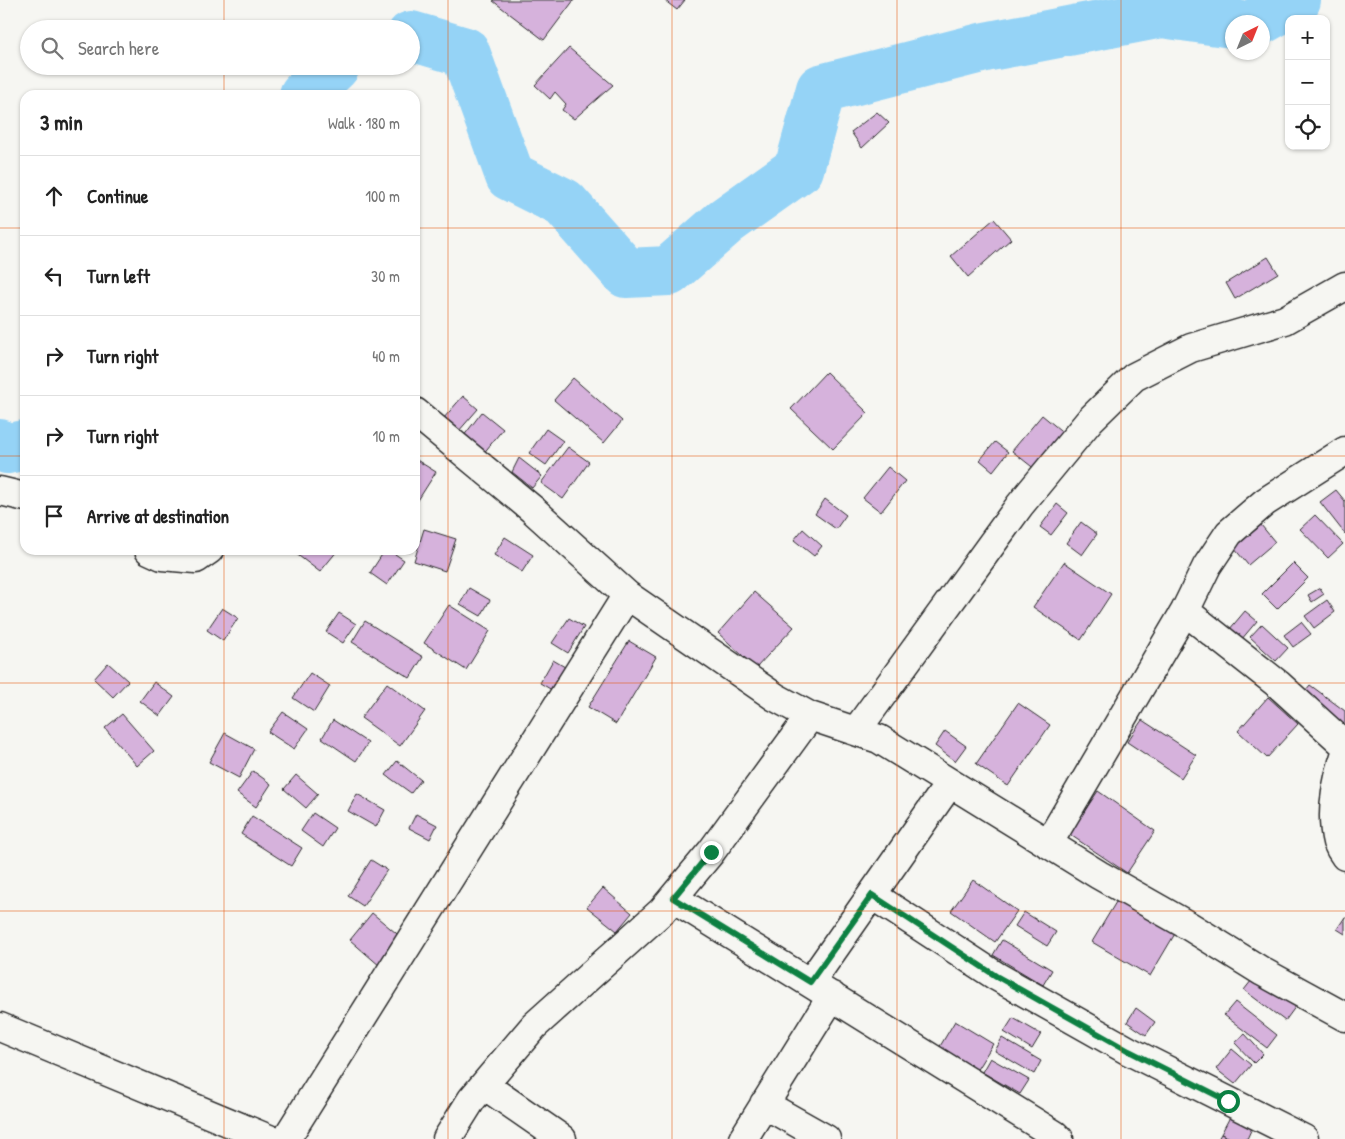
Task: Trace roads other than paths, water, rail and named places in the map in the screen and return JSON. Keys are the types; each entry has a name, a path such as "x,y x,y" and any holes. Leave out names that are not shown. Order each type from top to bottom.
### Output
{"street":[{"path":"856,732 1020,505 1090,420 1134,377 1191,348 1285,320 1345,286"},
{"path":"420,416 532,509 627,594 775,697 810,716 879,739 1098,875 1189,926 1262,972 1345,1017"},
{"path":"1048,844 1185,611 1207,566 1229,533 1266,502 1345,451"},
{"path":"0,491 20,496"},
{"path":"160,555 196,559 202,555"},
{"path":"286,1139 627,594"},
{"path":"1185,611 1279,685 1345,745"},
{"path":"447,1139 472,1099 534,1026 662,911 711,852 810,716"},
{"path":"1345,756 1338,776 1334,810 1338,844 1345,856"},
{"path":"743,1139 764,1104 821,989 872,895 950,783"},
{"path":"872,895 996,976 1129,1051 1304,1139"},
{"path":"673,898 1060,1139"},
{"path":"0,1027 269,1139"},
{"path":"484,1085 562,1139"},
{"path":"764,1104 826,1139"}],"waterway":[{"path":"1269,15 1296,0"},
{"path":"420,39 465,52 510,176 564,203 626,273 669,271 726,221 799,169 821,89 985,47 1162,13 1225,22"},
{"path":"309,90 325,75"},
{"path":"0,444 7,449 20,446"}]}
